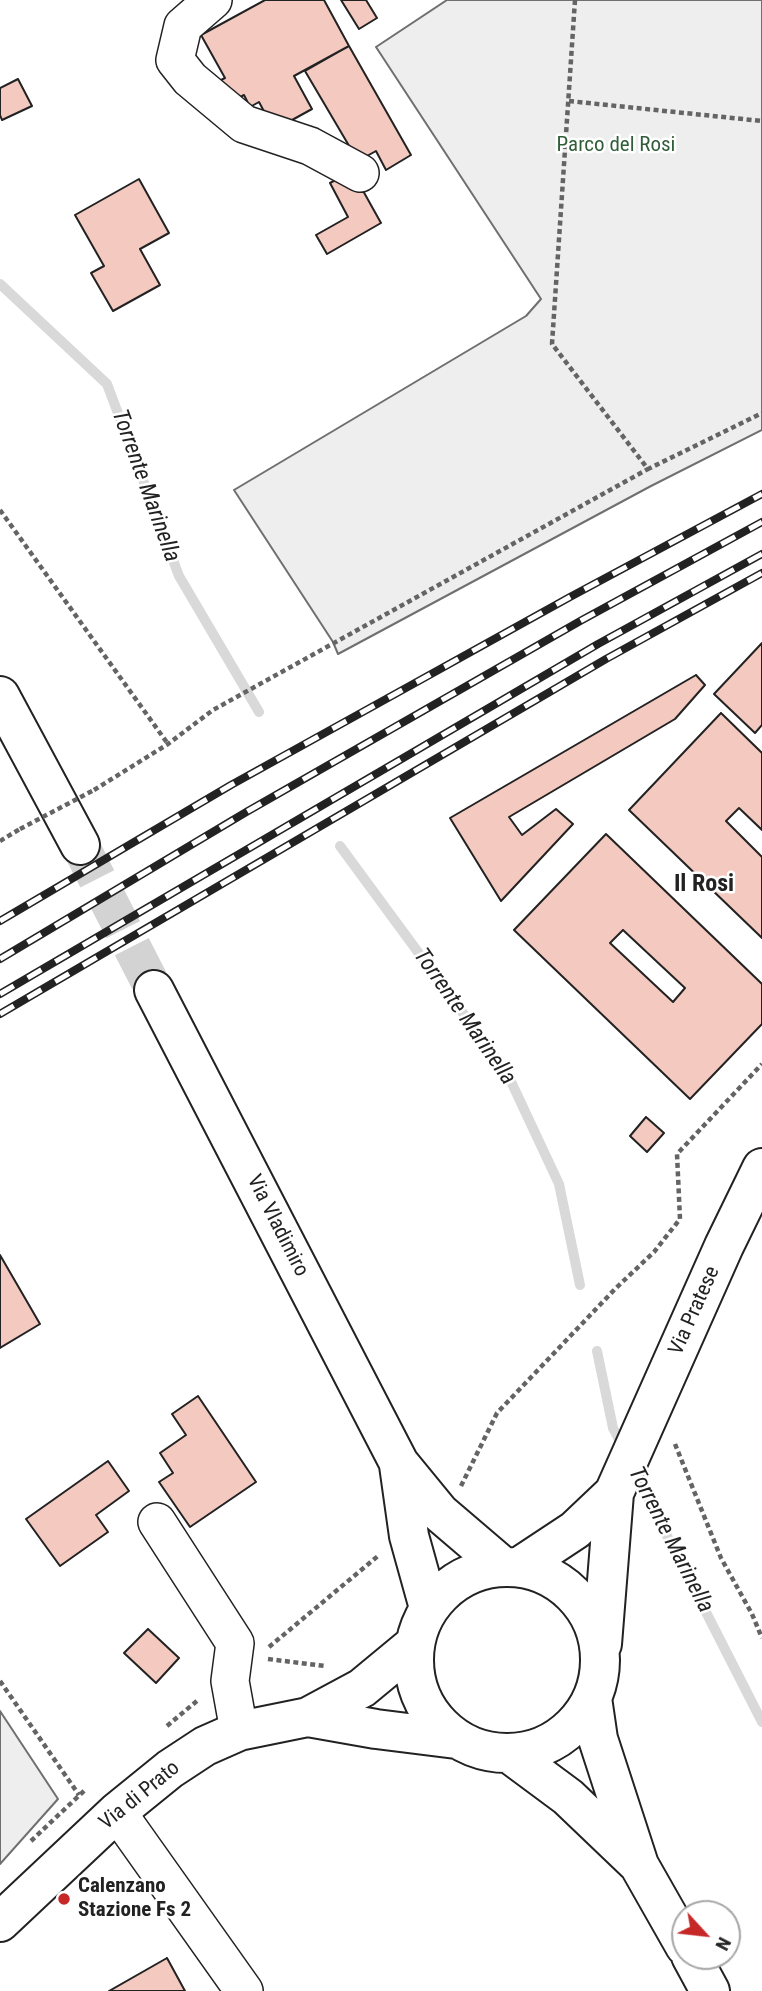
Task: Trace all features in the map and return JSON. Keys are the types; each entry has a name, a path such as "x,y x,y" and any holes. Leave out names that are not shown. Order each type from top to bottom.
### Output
{"main road":[{"path":"0,696 80,845"},
{"name":"Via Vladimiro","path":"155,990 399,1462 440,1513 510,1567"},
{"name":"Via Pratese","path":"630,1455 762,1168"},
{"name":"Via di Prato","path":"614,1493 576,1530 510,1567 473,1573 448,1587 429,1608 414,1644 417,1687 426,1707 439,1725 456,1739 482,1751 510,1754 531,1751 568,1732 582,1716 598,1684 614,1493 630,1455"},
{"name":"Via Vladimiro","path":"399,1462 409,1536 429,1608"},
{"name":"Via di Prato","path":"510,1567 550,1576 576,1596 593,1623 601,1655"},
{"name":"Via di Prato","path":"0,1922 117,1812 170,1769 205,1746 239,1731 308,1717 362,1688 414,1644"},
{"path":"592,1698 598,1738 639,1865 671,1921"},
{"name":"Via di Prato","path":"308,1717 456,1739"},
{"path":"510,1754 568,1797 639,1865"},
{"path":"699,1970 710,1991"}],"street":[{"path":"213,0 183,26 175,60 190,79 244,124 310,146 360,173"},
{"path":"157,1522 235,1643 230,1681 239,1731"},
{"path":"117,1812 244,1991"}],"path":[{"path":"575,0 552,344 648,469"},
{"path":"569,101 762,121"},
{"path":"0,841 94,790 168,744 212,710 333,642 648,469 762,413"},
{"path":"0,510 168,744"},
{"path":"457,1494 497,1413 654,1252 680,1219 677,1154 762,1064"},
{"path":"673,1438 721,1558 762,1638"},
{"path":"267,1649 384,1551"},
{"path":"257,1657 337,1667"},
{"path":"0,1681 79,1795 29,1842"}],"green space":[{"name":"Parco del Rosi","path":"447,0 762,0 762,430 651,486 338,654 333,642 234,490 526,316 541,299 376,47"},
{"path":"0,1711 58,1799 0,1864"}],"building":[{"path":"265,0 324,0 349,46 294,76 312,109 274,130 259,102 250,107 244,95 231,102 219,81 225,78 201,35"},
{"path":"341,0 366,0 377,18 359,29"},
{"path":"349,46 411,155 386,170 376,151 358,161 305,71"},
{"path":"18,79 32,106 2,120 0,88"},
{"path":"352,171 381,223 327,254 316,235 348,217 330,183"},
{"path":"139,179 169,233 140,249 160,285 113,311 91,273 104,266 75,215"},
{"path":"762,643 762,725 755,733 714,694"},
{"path":"696,675 705,685 675,719 509,817 522,835 556,809 573,824 501,901 450,818"},
{"path":"721,713 762,753 762,830 739,808 726,821 762,857 762,938 629,810"},
{"path":"606,834 762,984 762,1024 690,1099 514,930","holes":["623,930 685,988 673,1002 610,943"]},
{"path":"646,1117 664,1133 647,1152 630,1136"},
{"path":"0,1255 40,1324 0,1348"},
{"path":"198,1396 256,1482 190,1527 159,1482 173,1473 160,1453 186,1435 172,1414"},
{"path":"108,1461 129,1491 96,1515 108,1532 60,1566 26,1519"},
{"path":"148,1629 179,1658 156,1683 124,1653"},
{"path":"167,1958 185,1991 109,1991"}],"waterway":[{"name":"Torrente Marinella","path":"0,284 107,384 179,576 259,712"},
{"name":"Torrente Marinella","path":"340,846 507,1073 559,1184 580,1285"},
{"name":"Torrente Marinella","path":"597,1351 613,1428 623,1447"},
{"name":"Torrente Marinella","path":"635,1473 762,1722"}],"tunnel":[{"path":"80,845 154,990"}],"railway":[{"path":"0,921 231,785 762,494"},
{"path":"0,959 248,811 582,620 762,522"},
{"path":"0,994 598,644 762,554"},
{"path":"0,1014 606,659 762,573"}],"place":[{"name":"Calenzano Stazione Fs 2","path":"64,1899"}],"district":[{"name":"Il Rosi","path":"704,885"}]}
